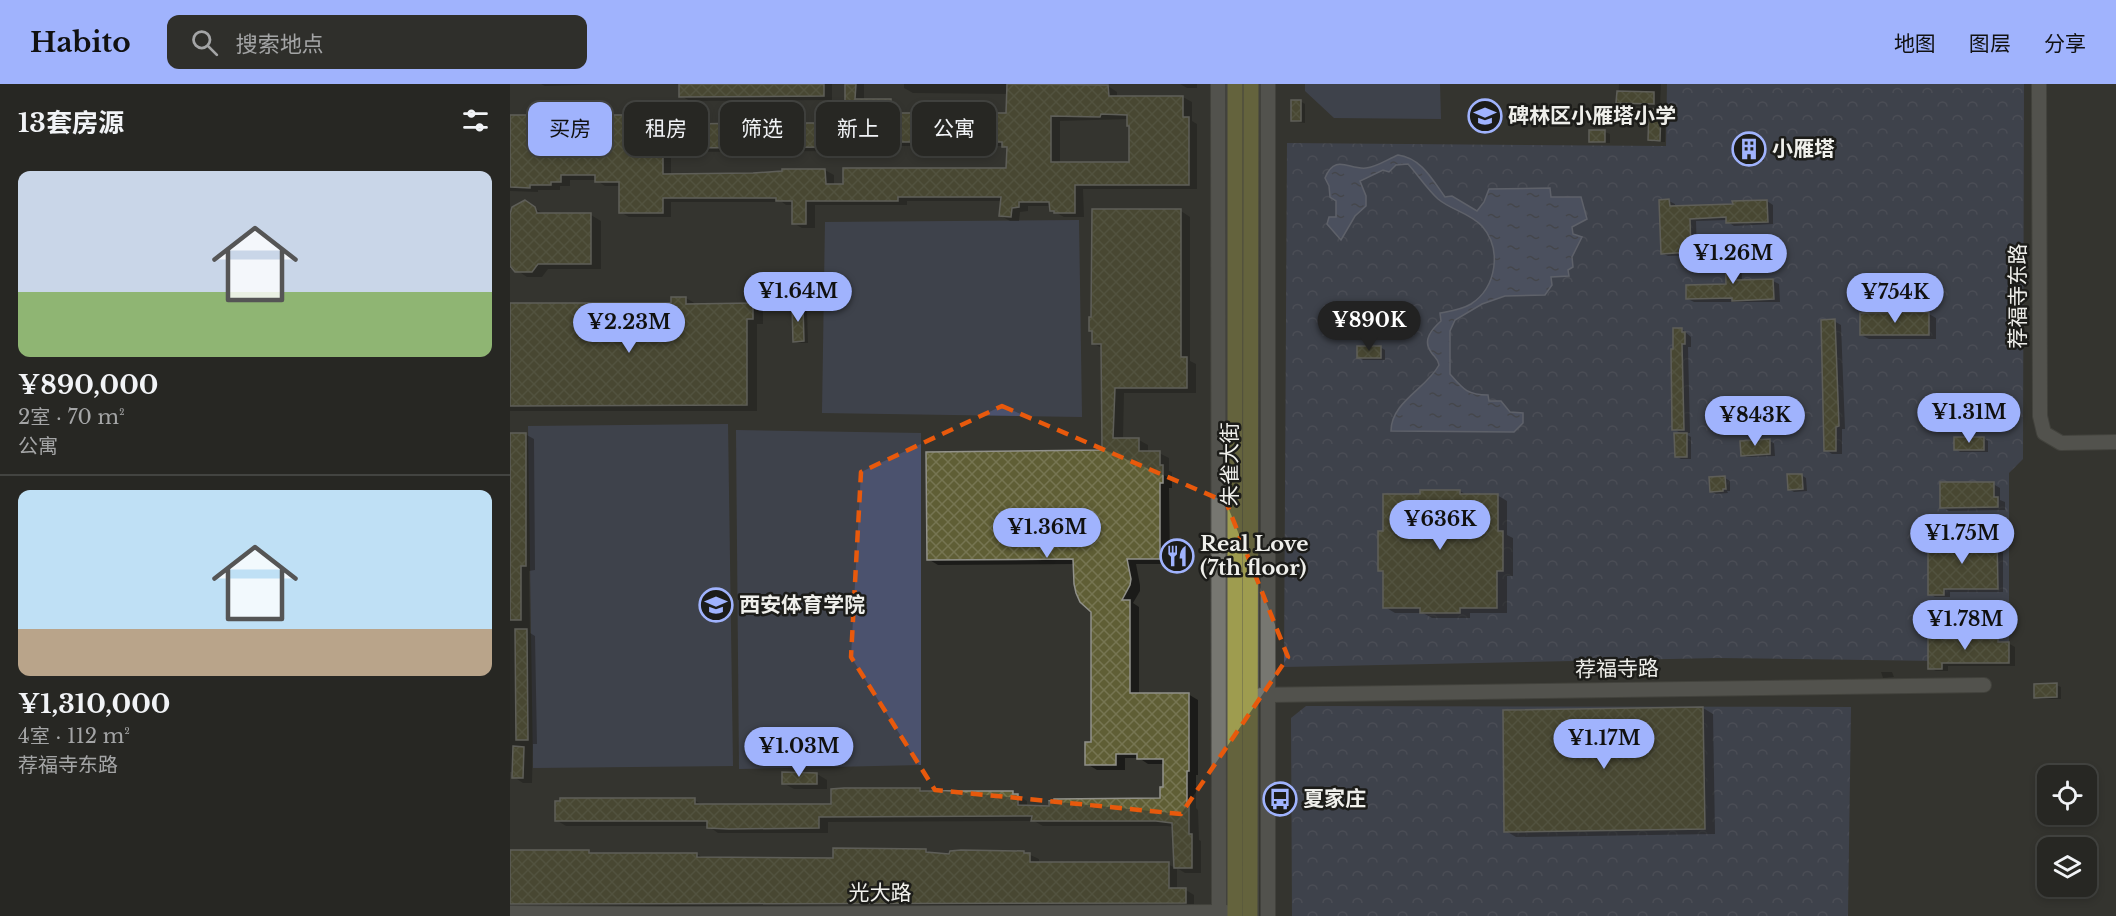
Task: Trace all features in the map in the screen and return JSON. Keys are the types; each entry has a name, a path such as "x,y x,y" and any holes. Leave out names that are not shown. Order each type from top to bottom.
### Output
{"main road":[{"name":"朱雀大街","path":"1235,84 1242,914"},
{"name":"朱雀大街","path":"1242,914 1250,696 1251,84"}],"street":[{"path":"1218,84 1219,914"},
{"path":"1268,84 1268,916"},
{"name":"荐福寺东路","path":"2039,84 2040,416 2044,434 2061,443 2116,442"},
{"name":"荐福寺路","path":"1250,696 1984,685"},
{"name":"光大路","path":"510,913 1242,914"}],"highlighted area":[{"path":"1002,406 1226,502 1288,657 1181,814 935,790 851,657 861,472"}],"green space":[{"path":"1305,84 1440,84 1441,119 1334,118 1305,91"},
{"path":"1667,84 2024,84 2023,459 2009,473 2009,662 1718,658 1284,667 1287,143 1666,146"},
{"path":"1079,220 1082,417 822,413 825,222"},
{"path":"728,424 733,766 533,768 528,426"},
{"path":"736,430 921,433 921,765 739,769"},
{"path":"1306,706 1851,707 1848,916 1292,916 1291,718"}],"water":[{"path":"1398,155 1420,165 1445,197 1452,196 1477,211 1484,202 1489,189 1550,188 1551,197 1581,197 1587,219 1572,227 1573,234 1582,237 1572,257 1573,267 1568,270 1569,276 1551,277 1552,285 1545,295 1505,296 1482,304 1455,320 1450,331 1450,374 1466,390 1475,394 1488,395 1489,401 1501,401 1510,412 1523,413 1523,423 1514,432 1391,431 1393,421 1403,403 1439,365 1428,348 1428,339 1441,321 1440,313 1463,308 1480,297 1491,278 1494,267 1492,246 1482,226 1438,199 1408,164 1396,165 1389,172 1383,170 1360,181 1366,196 1366,206 1355,216 1341,240 1327,224 1329,217 1336,217 1336,201 1330,197 1329,186 1325,178 1333,166 1343,164 1360,168 1370,167"}],"building":[{"path":"679,84 824,84 824,96 679,97"},
{"path":"845,84 856,84 855,99 891,99 891,102 845,102"},
{"path":"1007,84 1108,85 1109,96 1183,96 1183,117 1189,117 1189,185 1075,185 1075,213 1054,213 1050,211 1049,202 1019,202 1019,207 1012,208 1011,217 999,216 1001,197 898,197 898,201 806,201 806,224 792,224 792,201 776,201 776,198 663,198 663,213 619,213 619,182 595,182 595,175 561,175 561,182 551,182 551,185 530,185 530,188 510,187 510,115 528,115 528,156 612,156 612,115 624,115 624,156 663,156 663,174 825,169 826,184 843,184 843,168 1006,168 1007,147 1002,147 1002,142 996,142 996,113 1006,113","holes":["1127,115 1127,126 1129,126 1129,162 1051,162 1051,116"]},
{"path":"1617,91 1654,92 1654,104 1616,103"},
{"path":"1291,100 1301,100 1301,121 1291,121"},
{"path":"1649,109 1661,109 1660,141 1648,140"},
{"path":"900,113 912,113 912,142 900,142"},
{"path":"804,123 816,123 816,147 804,147"},
{"path":"708,124 720,124 720,148 708,148"},
{"path":"1589,130 1605,130 1605,142 1589,142"},
{"name":"小雁塔","path":"1739,139 1760,139 1760,160 1739,160"},
{"path":"1669,199 1670,206 1733,204 1732,201 1767,200 1768,222 1726,223 1726,217 1690,219 1691,252 1661,254 1659,200"},
{"path":"525,200 535,207 537,213 591,213 591,264 538,264 532,272 515,272 510,266 510,214 512,207"},
{"path":"1092,209 1181,209 1181,357 1187,357 1187,388 1115,388 1113,438 1139,438 1139,451 1160,451 1160,465 1163,465 1163,483 1160,483 1160,559 1127,559 1131,579 1122,600 1130,600 1130,693 1189,693 1187,802 1189,802 1189,834 1192,834 1192,868 1174,868 1172,823 1156,821 1031,821 1032,816 819,817 819,828 729,829 707,828 707,821 555,821 555,801 560,801 560,798 695,798 695,804 831,804 831,789 920,788 920,791 1013,791 1013,794 1018,794 1018,805 1049,806 1049,801 1054,801 1054,799 1160,798 1160,787 1163,787 1163,759 1137,759 1137,754 1116,754 1116,765 1085,765 1085,742 1091,742 1091,612 1080,602 1076,593 1073,559 927,560 926,452 1102,450 1101,344 1092,344 1092,331 1089,331"},
{"path":"1725,245 1735,245 1736,280 1773,279 1774,299 1732,301 1732,298 1686,299 1686,285 1726,284"},
{"path":"671,297 686,297 686,304 753,303 753,319 747,319 747,405 510,406 510,303 671,303"},
{"path":"792,305 803,305 804,341 793,342"},
{"path":"1929,312 1929,335 1860,335 1860,313"},
{"path":"1835,319 1839,426 1836,427 1836,451 1824,451 1821,320"},
{"path":"1673,328 1682,328 1682,332 1685,332 1685,344 1682,344 1684,430 1672,430"},
{"path":"1357,346 1381,346 1381,358 1357,358"},
{"path":"510,433 526,433 526,566 521,566 521,620 510,620"},
{"path":"1674,433 1687,433 1687,457 1675,457"},
{"path":"1954,437 1984,437 1984,450 1954,450"},
{"path":"1770,439 1770,454 1741,456 1740,441"},
{"path":"1787,474 1802,474 1803,489 1788,490"},
{"path":"1725,476 1726,489 1710,492 1709,477"},
{"path":"1940,482 1994,482 1994,497 1998,497 1998,507 1940,508"},
{"path":"1420,490 1460,490 1460,494 1498,494 1498,531 1503,531 1503,571 1497,571 1497,608 1460,608 1460,613 1420,613 1420,608 1383,608 1383,571 1378,571 1378,531 1383,531 1383,494 1420,494"},
{"path":"1997,538 1998,589 1944,589 1944,595 1928,595 1928,539"},
{"path":"515,629 527,629 528,740 516,740"},
{"path":"1928,634 1944,634 1944,639 1998,639 1998,642 2009,642 2009,663 1942,663 1942,669 1928,669"},
{"path":"2057,683 2057,697 2034,698 2034,684"},
{"path":"1703,707 1705,829 1504,832 1503,710"},
{"path":"513,746 524,747 523,778 512,778"},
{"path":"782,772 817,773 817,784 782,784"},
{"path":"833,848 926,849 926,852 949,854 950,851 961,850 1024,851 1024,853 1030,853 1030,862 1169,862 1169,888 1186,888 1186,903 510,904 510,850 697,853 697,857 833,858"}],"place":[{"name":"碑林区小雁塔小学","path":"1485,116"},
{"name":"小雁塔","path":"1749,149"},
{"name":"Real Love (7th floor)","path":"1177,556"},
{"name":"西安体育学院","path":"716,605"},
{"name":"夏家庄","path":"1280,799"}]}
